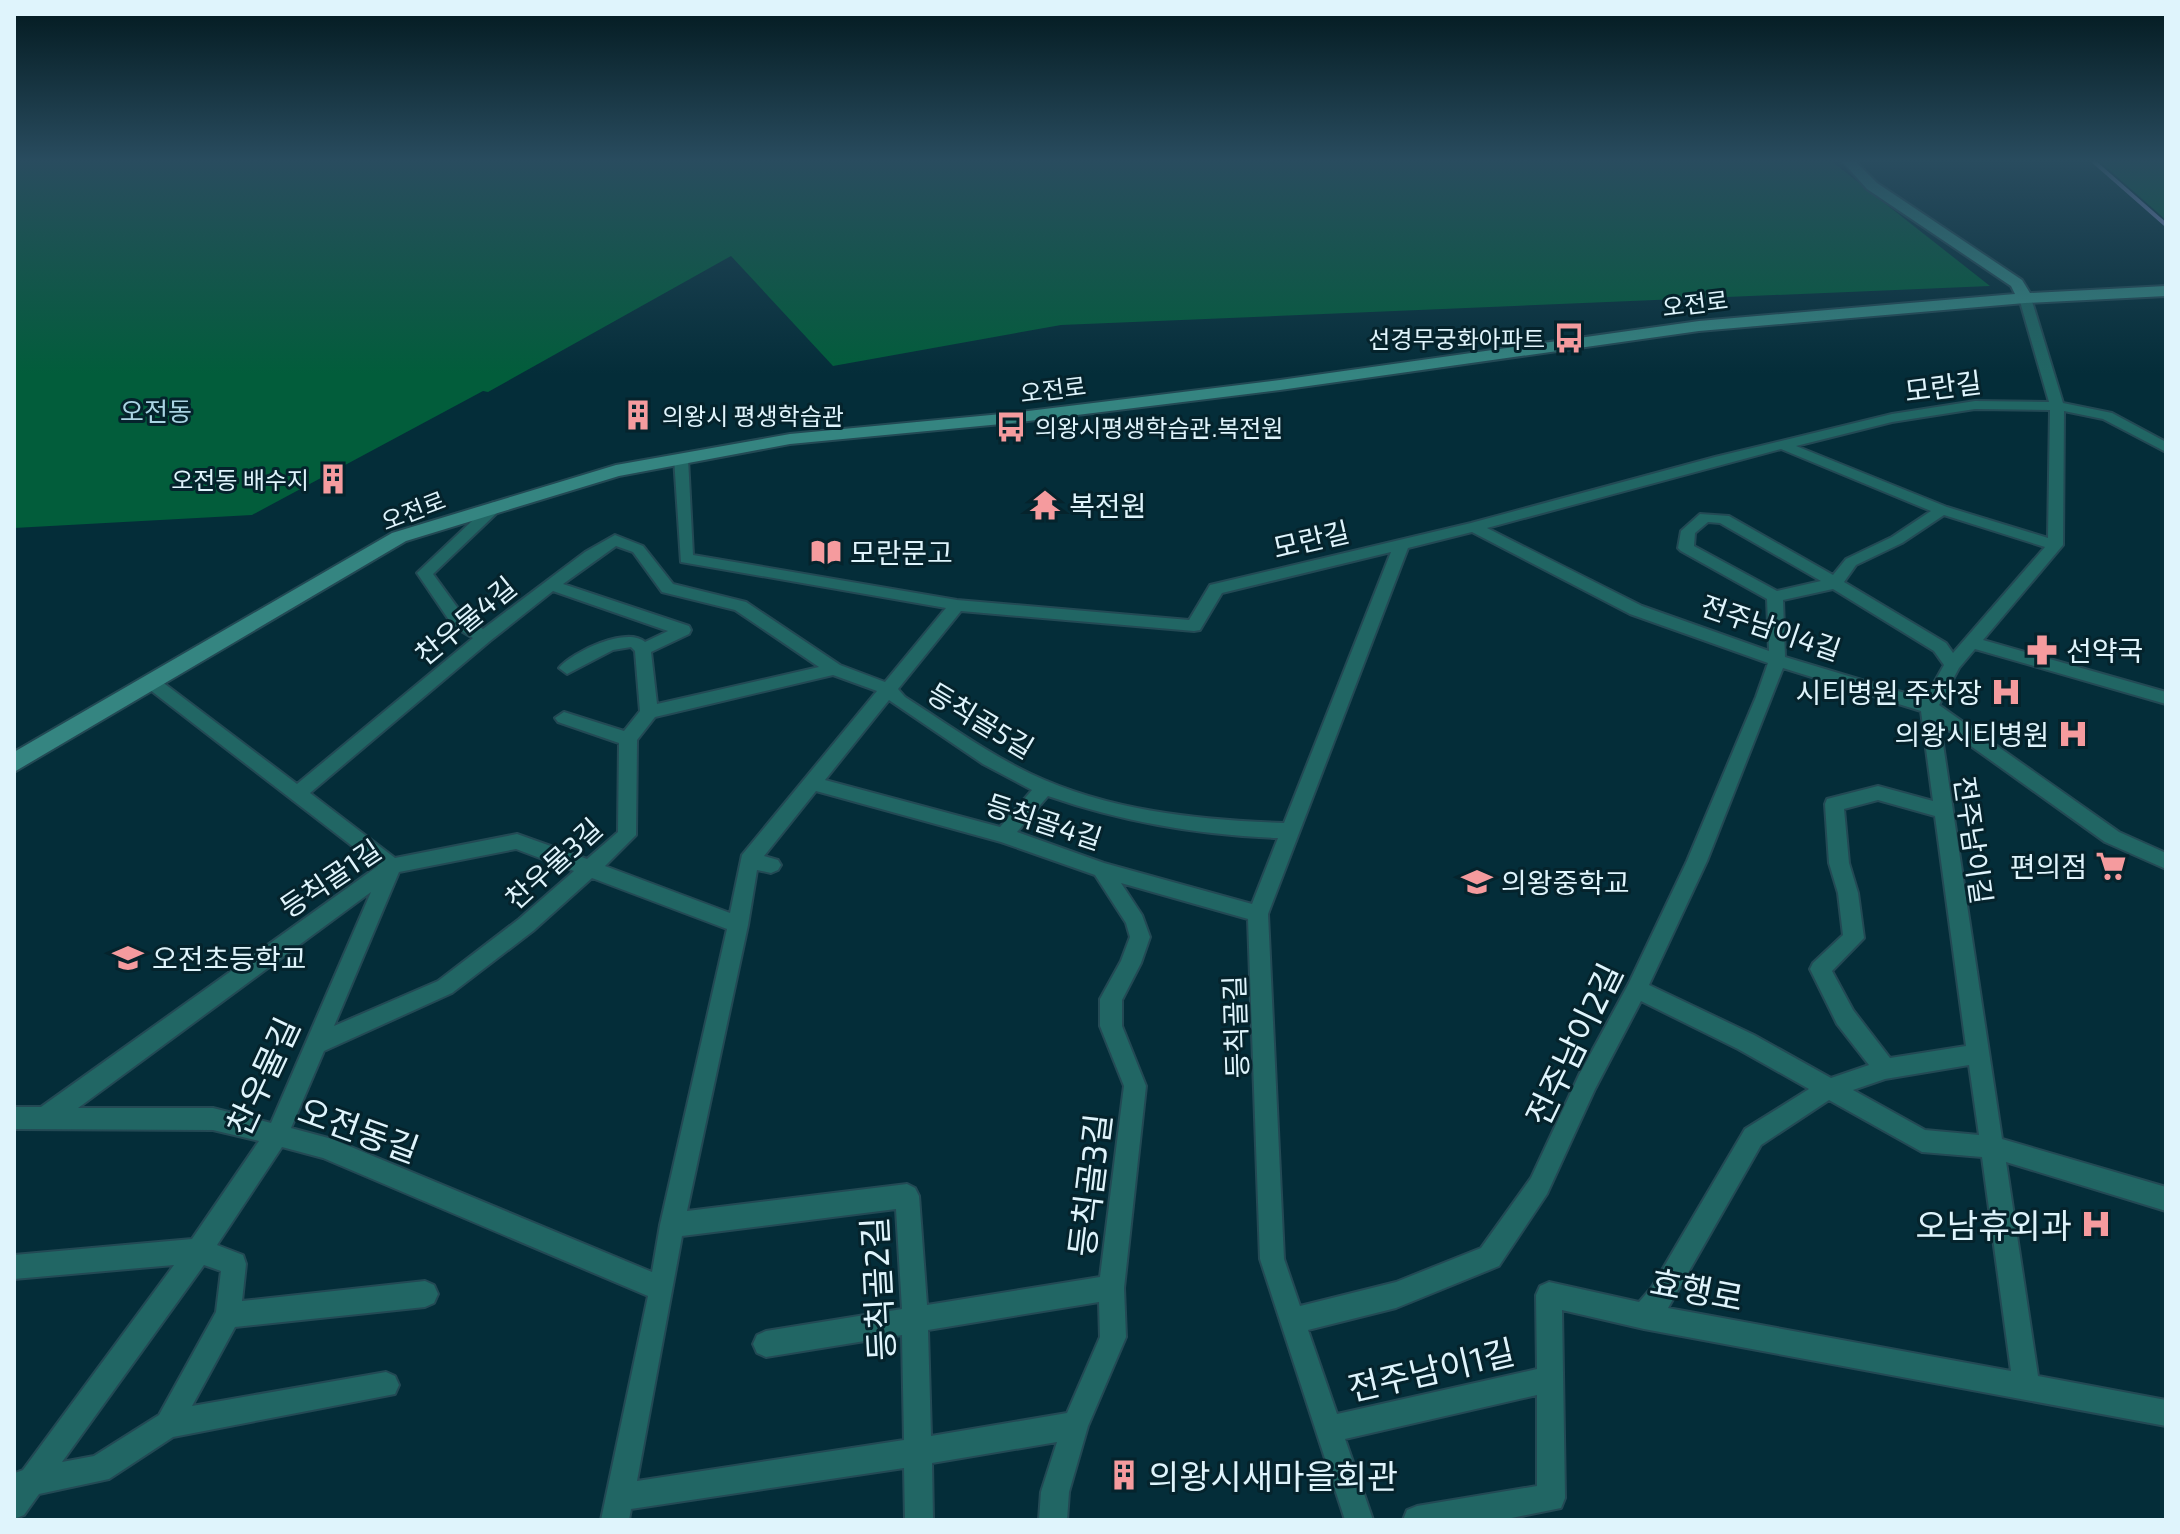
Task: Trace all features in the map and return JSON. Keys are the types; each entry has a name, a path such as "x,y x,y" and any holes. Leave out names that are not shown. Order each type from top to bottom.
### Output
{"street":[{"path":"1929,707 1952,665 2055,545 2057,406 2025,298 2017,283 1940,232"},
{"path":"2145,290 2166,311"},
{"name":"오전로","path":"14,763 399,537 616,471 790,439 1012,418 1264,387 1699,326 2025,298 2166,291"},
{"name":"모란길","path":"681,458 686,559 957,605 1194,626 1216,589 1474,527 1720,460 1892,418 1975,405 2057,406 2107,416 2166,448"},
{"path":"1785,446 1942,510 2055,545"},
{"path":"484,637 459,622 425,573 496,506"},
{"path":"1942,510 1897,540 1851,562 1835,583 1775,597 1686,548 1688,531 1705,517 1724,519 1835,583 1940,647 1952,665"},
{"name":"전주남이4길","path":"1474,527 1636,610 1777,660 1929,707 2112,837 2166,861"},
{"name":"찬우물4길","path":"296,795 484,637 550,585 615,540 638,549 668,588"},
{"name":"등칙골길","path":"1359,1520 1272,1259 1258,914 1401,545"},
{"path":"550,585 683,630 643,649"},
{"name":"등칙골5길","path":"668,588 740,606 834,669 888,689 913,710 1008,769 1045,787 1149,819 1241,830 1291,831"},
{"path":"1775,597 1777,660"},
{"path":"957,605 812,783 760,862 738,925 672,1225 618,1508 1075,1425"},
{"path":"567,668 609,645 634,641 643,649 649,712"},
{"path":"1972,642 2166,698"},
{"name":"전주남이2길","path":"1293,1321 1396,1295 1490,1257 1539,1186 1587,1082 1637,989 1702,848 1777,660"},
{"path":"564,718 628,739 649,712 834,669"},
{"path":"151,682 392,866"},
{"name":"전주남이길","path":"1929,707 2026,1387"},
{"name":"찬우물3길","path":"315,1045 445,987 526,925 627,835 628,739"},
{"name":"등칙골4길","path":"812,783 1004,835 1102,870 1258,914"},
{"path":"1004,835 1045,787"},
{"path":"1885,1069 1845,1017 1820,969 1854,938 1848,893 1839,863 1834,804 1878,793 1942,811"},
{"name":"등칙골1길","path":"44,1119 392,866 517,841 738,925"},
{"name":"찬우물길","path":"19,1490 199,1251 277,1135 392,866"},
{"name":"등칙골3길","path":"1053,1520 1055,1492 1075,1425 1113,1337 1111,1288 1135,1086 1111,1026 1111,999 1131,963 1140,937 1135,921 1102,870"},
{"path":"1637,989 1746,1042 1826,1090 1922,1141 1992,1147 2166,1199"},
{"path":"1644,1316 1669,1284 1753,1137 1826,1090 1885,1069 1977,1054"},
{"name":"오전동길","path":"14,1118 213,1119 324,1147 662,1289"},
{"name":"등칙골2길","path":"672,1225 907,1196 915,1320 919,1520"},
{"path":"14,1267 199,1251 234,1264 228,1315 168,1424"},
{"path":"766,1344 1111,1288"},
{"path":"228,1315 425,1294"},
{"name":"효행로","path":"1417,1520 1551,1498 1549,1295 1644,1316 2166,1413"},
{"name":"전주남이1길","path":"1329,1429 1550,1379"},
{"path":"19,1490 99,1469 168,1424 386,1385"}],"green space":[{"path":"14,232 1921,232 1990,286 1061,325 833,366 731,256 488,392 483,391 252,515 14,528"}],"place":[{"name":"선경무궁화아파트","path":"1569,338"},
{"name":"의왕시 평생학습관","path":"638,415"},
{"name":"의왕시평생학습관.복전원","path":"1011,427"},
{"name":"오전동 배수지","path":"333,479"},
{"name":"복전원","path":"1045,505"},
{"name":"모란문고","path":"826,552"},
{"name":"선약국","path":"2042,650"},
{"name":"시티병원 주차장","path":"2006,692"},
{"name":"의왕시티병원","path":"2073,734"},
{"name":"편의점","path":"2111,866"},
{"name":"의왕중학교","path":"1477,882"},
{"name":"오전초등학교","path":"128,958"},
{"name":"오남휴외과","path":"2096,1224"},
{"name":"의왕시새마을회관","path":"1124,1475"}],"district":[{"name":"오전동","path":"156,410"}]}
